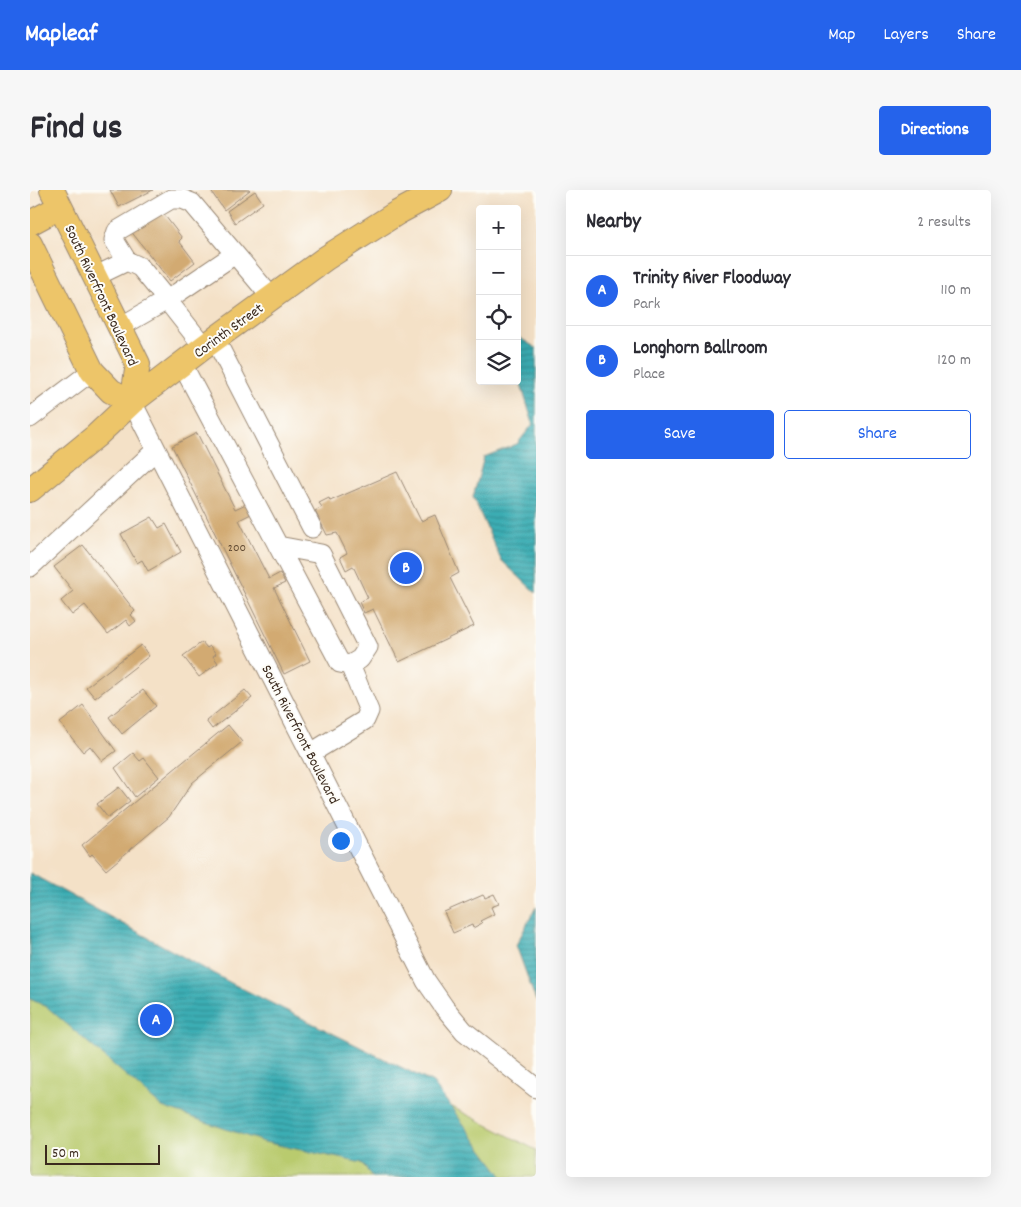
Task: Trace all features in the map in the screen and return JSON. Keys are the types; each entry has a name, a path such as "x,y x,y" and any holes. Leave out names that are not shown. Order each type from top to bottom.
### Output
{"main road":[{"name":"Corinth Street","path":"30,490 96,436 132,402 209,343 326,258 397,213 440,190"},
{"path":"30,223 56,199"},
{"name":"South Riverfront Boulevard","path":"56,199 138,364 132,402"},
{"path":"30,244 92,371 112,391 132,402"}],"street":[{"path":"182,364 340,663 350,665 360,659 368,647 317,540 209,343 167,300 140,267 127,261 114,240 117,231 171,200 177,199 192,204 272,298"},
{"path":"120,327 167,300 235,254"},
{"path":"94,277 127,261"},
{"path":"30,418 92,371"},
{"name":"South Riverfront Boulevard","path":"132,402 426,981 464,1030 536,1088"},
{"path":"30,567 156,450"},
{"path":"278,546 317,540"},
{"path":"312,754 365,720 369,711 350,665"}],"green space":[{"path":"30,890 536,1150 536,1177 30,1177"}],"water":[{"path":"521,339 536,348 536,593 501,560 473,497 484,457 517,444 533,424 521,384"},
{"path":"30,873 231,983 433,1083 503,1177 372,1177 362,1163 264,1142 162,1107 47,1007 30,999"},
{"path":"536,907 536,1001 516,945"}],"building":[{"path":"110,190 153,190 119,207"},
{"path":"210,190 250,190 224,210"},
{"path":"255,191 263,203 235,223 227,211"},
{"path":"159,208 182,238 179,241 195,262 170,281 130,230"},
{"path":"197,433 235,509 246,504 251,514 239,520 269,579 280,573 285,583 274,588 310,661 284,674 172,446"},
{"path":"397,472 421,521 435,515 459,573 450,578 474,626 399,662 373,609 364,613 359,602 368,598 353,566 346,570 340,557 347,553 337,533 327,535 315,511 322,507 319,503 329,498 330,501"},
{"path":"152,517 159,528 166,524 181,552 148,571 142,560 137,563 121,534"},
{"path":"83,545 135,611 131,615 136,621 130,626 126,620 108,634 85,605 72,615 61,601 73,591 54,567"},
{"path":"202,642 207,648 210,646 216,654 213,656 218,663 199,677 183,656"},
{"path":"141,645 149,656 95,698 86,687"},
{"path":"143,690 156,706 122,734 109,717"},
{"path":"245,690 252,698 212,729 206,721"},
{"path":"83,705 116,751 102,761 90,746 83,752 60,723"},
{"path":"228,725 242,742 192,783 169,817 106,870 92,854 90,856 82,845"},
{"path":"133,753 140,761 144,758 159,777 135,797 115,768"},
{"path":"119,787 130,801 108,818 97,804"},
{"path":"494,894 499,904 491,907 494,914 480,921 482,923 473,928 472,925 453,933 444,912 483,895 485,898"}],"place":[{"name":"Longhorn Ballroom","path":"406,568"},
{"name":"Trinity River Floodway","path":"156,1020"}]}
